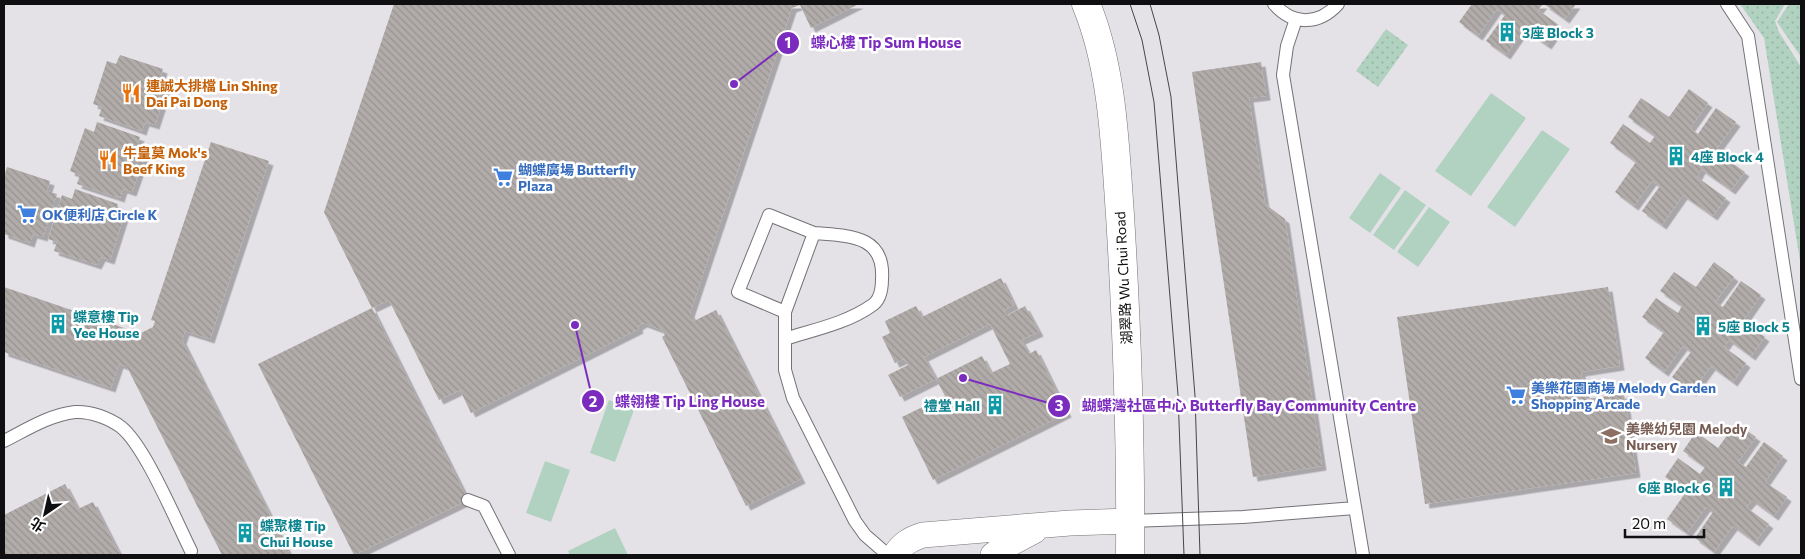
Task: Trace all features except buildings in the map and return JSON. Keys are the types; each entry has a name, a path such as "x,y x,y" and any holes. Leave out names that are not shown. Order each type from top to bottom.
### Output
{"street":[{"name":"湖翠路 Wu Chui Road","path":"1086,4 1101,52 1112,118 1118,186 1125,316 1130,555"},
{"path":"895,555 910,539 922,536 1070,523 1130,521"},
{"path":"994,555 1024,535 1046,526"}],"lane":[{"path":"1274,4 1284,14 1296,20 1308,21 1319,19 1338,4"},
{"path":"1727,4 1748,36 1801,379"},
{"path":"1296,20 1286,46 1283,75 1363,555"},
{"path":"785,312 738,292 769,215 814,233 858,237 875,249 883,270 882,290 873,306 852,317 785,339"},
{"path":"814,233 785,312 785,370 793,398 854,521 865,535 888,555"},
{"path":"4,441 52,417 76,412 100,416 121,428 138,445 190,551"},
{"path":"468,500 484,506 509,555"},
{"path":"1130,521 1243,517 1355,508"}],"green space":[{"path":"1740,4 1785,4 1775,21 1779,32 1801,67 1801,267 1764,38"},
{"path":"1789,4 1801,4 1801,57 1777,22"},
{"path":"1386,29 1408,45 1378,87 1356,71"},
{"path":"1491,93 1526,118 1471,196 1435,171"},
{"path":"1542,130 1570,149 1515,227 1487,207"},
{"path":"1380,173 1401,188 1370,233 1349,218"},
{"path":"1405,190 1426,205 1394,250 1373,235"},
{"path":"1429,207 1450,222 1418,267 1397,252"},
{"path":"609,400 634,410 615,462 590,453"},
{"path":"545,461 570,470 551,522 526,513"},
{"path":"615,528 628,555 570,555 568,551"}],"tram line":[{"path":"1130,4 1142,40 1154,102 1178,395 1184,555"},
{"path":"1150,4 1159,35 1171,97 1195,396 1200,555"}],"place":[{"name":"3座 Block 3","path":"1507,32"},
{"name":"蝶心樓 Tip Sum House","path":"734,84"},
{"name":"連誠大排檔 Lin Shing Dai Pai Dong","path":"131,93"},
{"name":"4座 Block 4","path":"1676,156"},
{"name":"牛皇莫 Mok's Beef King","path":"108,160"},
{"name":"蝴蝶廣場 Butterfly Plaza","path":"503,177"},
{"name":"OK便利店 Circle K","path":"27,214"},
{"name":"蝶意樓 Tip Yee House","path":"58,324"},
{"name":"蝶翎樓 Tip Ling House","path":"575,325"},
{"name":"5座 Block 5","path":"1703,326"},
{"name":"蝴蝶灣社區中心 Butterfly Bay Community Centre","path":"963,378"},
{"name":"美樂花園商場 Melody Garden Shopping Arcade","path":"1516,395"},
{"name":"禮堂 Hall","path":"995,405"},
{"name":"美樂幼兒園 Melody Nursery","path":"1611,436"},
{"name":"6座 Block 6","path":"1726,487"},
{"name":"蝶聚樓 Tip Chui House","path":"245,533"}]}
